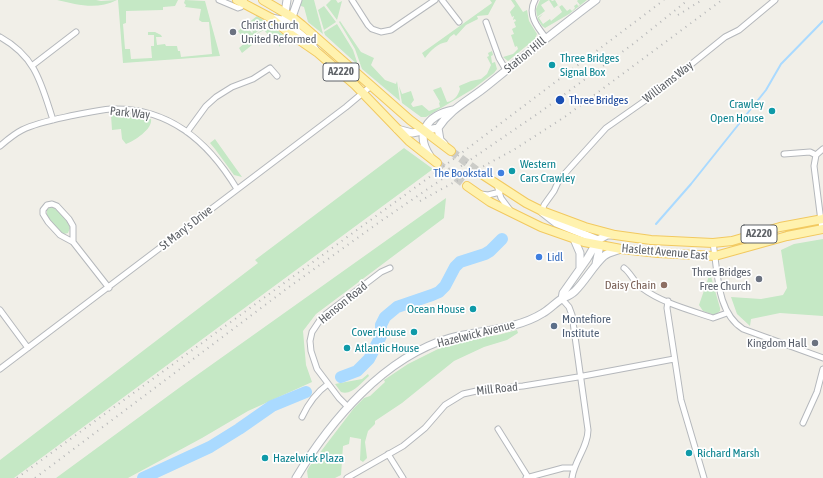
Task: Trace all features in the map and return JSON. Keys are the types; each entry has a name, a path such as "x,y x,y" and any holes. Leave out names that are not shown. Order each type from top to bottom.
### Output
{"main road":[{"name":"A2220","path":"263,0 288,16 416,124 425,127 449,150"},
{"name":"A2220","path":"242,1 271,18 284,30 318,53 363,93 412,143 434,161"},
{"name":"Haslett Avenue East","path":"483,175 500,189 526,203 585,228 615,235 651,240 713,243 732,241 780,227 822,219"},
{"name":"Haslett Avenue East","path":"467,186 490,202 541,227 574,239 621,249 658,253 715,256 787,236 823,229"}],"street":[{"path":"219,0 238,8 242,7 242,1"},
{"path":"287,0 288,24 310,42 318,53"},
{"path":"271,18 277,20 288,16 298,0"},
{"path":"352,0 368,25 372,29 381,32 391,30 436,0"},
{"path":"442,0 459,22"},
{"path":"535,0 532,6 532,15 536,25 546,38"},
{"name":"Station Hill","path":"438,128 454,110 596,0"},
{"name":"Williams Way","path":"542,211 544,204 554,191 559,180 606,128 657,91 725,37 739,30 775,0"},
{"path":"486,22 499,58 506,70"},
{"path":"33,65 76,32"},
{"path":"0,37 19,50 33,65 42,86 52,120"},
{"path":"186,132 206,106 224,91 240,83 253,79 270,68 277,76"},
{"name":"St Mary's Drive","path":"0,369 109,288 346,107 371,86"},
{"name":"Park Way","path":"0,146 22,130 35,124 52,120 112,109 148,113 173,123 200,142 211,152 237,189"},
{"name":"Station Hill","path":"425,127 441,114 454,110"},
{"path":"425,127 422,136 423,142 426,151 434,161"},
{"path":"397,129 412,133 425,127 438,128 440,140 449,150"},
{"path":"823,149 816,155 814,166 823,229"},
{"path":"784,154 810,152 816,155"},
{"path":"478,193 488,195 500,189 503,202 515,215"},
{"path":"73,242 72,226 64,214 55,205 50,204 45,207 43,214 48,222 60,235 73,242 109,288"},
{"name":"Haslett Avenue East","path":"542,211 556,222 597,243 607,235 615,235"},
{"path":"574,239 580,253 579,270"},
{"name":"Hazelwick Avenue","path":"596,264 597,243"},
{"name":"Hazelwick Avenue","path":"562,299 563,293 597,243"},
{"path":"713,243 715,267 724,305 732,320 743,329 823,358"},
{"name":"Hazelwick Avenue","path":"298,478 330,428 370,385 387,371 400,362 449,338 525,321 543,314 562,299 570,296 596,264 609,253 621,249"},
{"name":"Henson Road","path":"348,407 339,398 317,369 313,359 310,342 312,332 322,317 382,272 390,268"},
{"path":"624,268 630,272 640,287 668,301 713,318 727,313"},
{"path":"562,299 571,311 588,436 574,468 572,478"},
{"path":"668,301 666,308 681,400 704,478"},
{"path":"0,310 28,348"},
{"name":"Mill Road","path":"347,478 410,441 426,428 445,405 463,394 481,390 523,386 581,377 588,374 674,359"},
{"path":"803,423 817,392 823,369"},
{"path":"302,417 306,408 320,389 328,384"},
{"path":"498,429 527,478 563,468 574,468"},
{"path":"388,454 403,478"}],"green space":[{"path":"57,0 117,0 102,5 87,6"},
{"path":"118,0 178,0 175,6 163,7 163,10 126,11 126,23 123,24 125,49 130,49 131,59 152,58 151,46 154,46 154,35 148,35 148,32 155,32 161,35 162,37 156,37 157,45 165,44 166,46 177,46 181,57 212,54 209,22 202,22 199,20 201,9 185,7 185,0 205,1 220,56 123,63"},
{"path":"301,0 314,0 323,34 308,22 304,7 301,6"},
{"path":"331,0 336,0 338,3 342,1 337,20 326,5"},
{"path":"490,0 496,0 488,15 477,16 478,19 466,25 456,36 454,34 450,37 447,42 435,47 425,58 422,53 492,3"},
{"path":"511,0 515,0 523,12 527,10 529,21 537,34 535,39 508,61 503,57 513,54 518,49 517,46 515,47 511,35 514,34 512,29 516,27 514,22 516,21 515,19 513,20 514,16 512,17 510,12 515,6"},
{"path":"540,0 549,0 541,5 545,11 537,17 536,9"},
{"path":"549,0 555,0 558,5 554,8"},
{"path":"578,0 587,0 569,14 545,28 542,26 537,18 543,14 539,18 543,24 550,19 551,21 562,12 559,7 562,5 567,11 570,9 572,11 575,8 574,6 577,4 578,6 580,5 577,1"},
{"path":"324,6 336,22 324,30 318,10"},
{"path":"257,16 268,23 253,35 257,41 242,53 239,48 246,42 238,31 245,25 252,33 253,32 247,24"},
{"path":"340,21 361,52 374,58 371,65 385,80 396,84 397,81 400,101 362,69 355,49 339,22"},
{"path":"270,24 286,37 279,47 274,38 272,39 264,30 255,35"},
{"path":"337,24 353,50 358,65 325,35 324,32"},
{"path":"492,51 492,63 495,62 497,69 494,73 473,89 426,117 421,117 402,103 399,86 402,94 411,91 414,100 411,104 413,107 422,105 429,111 440,107 440,102 433,90 441,87 447,102 452,101 458,94 460,89 459,86 481,79 487,74 491,65 487,57 489,56 488,53"},
{"path":"111,115 124,115 151,119 151,123 146,131 126,144 122,139 121,129 112,130"},
{"path":"215,139 242,177 234,175 210,143"},
{"path":"404,148 433,169 14,478 0,478 0,460 258,263 255,260"},
{"path":"446,198 444,218 316,314 303,331 306,365 312,382 248,411 128,478 56,478 183,385"},
{"path":"51,207 60,213 69,225 70,228 68,233 64,234 60,232 47,216 47,209"},
{"path":"823,239 823,316 780,313 751,319 750,326 737,314 731,297 761,299 783,295 787,288 781,250 794,244"},
{"path":"710,273 720,308 720,311 715,315 703,311 699,305"},
{"path":"517,330 518,333 507,340 484,347 454,361 402,403 375,421 375,424 368,431 365,442 367,458 363,462 360,460 361,439 350,437 349,444 343,446 341,475 335,478 308,478 307,471 309,467 354,408 364,398 370,396 385,382 384,380 408,364 442,347 458,341 498,335"},
{"path":"368,374 369,376 360,385 349,392 341,392 335,384 362,379"}],"waterway":[{"path":"656,224 691,184 766,90 781,64 823,21"},
{"path":"341,377 357,371 369,359 381,336 381,325 385,317 397,307 439,292 445,286 455,267 460,262 485,254 502,239"},
{"path":"143,478 210,447 272,406 306,392"}],"tunnel":[{"path":"451,151 483,175"},
{"path":"437,163 467,186"}],"railway":[{"path":"17,478 435,173 664,0"},
{"path":"35,478 289,287 381,221 543,110 633,44 688,0"},
{"path":"678,15 702,0"},
{"path":"420,201 515,149 566,116 722,0"}],"place":[{"name":"Christ Church United Reformed","path":"233,32"},
{"name":"Three Bridges Signal Box","path":"552,65"},
{"name":"Three Bridges","path":"560,100"},
{"name":"Crawley Open House","path":"772,111"},
{"name":"Western Cars Crawley","path":"512,171"},
{"name":"The Bookstall","path":"501,173"},
{"name":"Lidl","path":"539,257"},
{"name":"Three Bridges Free Church","path":"759,279"},
{"name":"Daisy Chain","path":"664,285"},
{"name":"Ocean House","path":"473,309"},
{"name":"Montefiore Institute","path":"554,326"},
{"name":"Cover House","path":"414,332"},
{"name":"Kingdom Hall","path":"815,343"},
{"name":"Atlantic House","path":"347,348"},
{"name":"Richard Marsh","path":"689,453"},
{"name":"Hazelwick Plaza","path":"265,458"}]}
